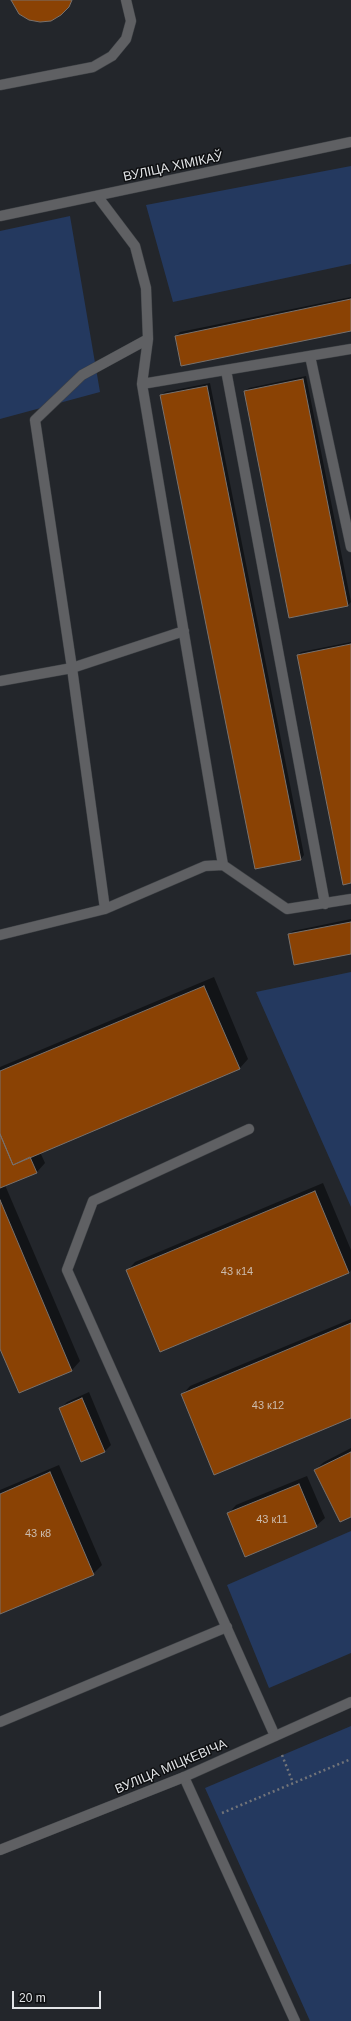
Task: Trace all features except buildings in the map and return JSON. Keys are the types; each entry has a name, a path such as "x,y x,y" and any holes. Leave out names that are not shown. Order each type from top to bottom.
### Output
{"street":[{"path":"0,85 93,67 112,56 126,38 131,21 126,0"},
{"name":"ВУЛІЦА ХІМІКАЎ","path":"0,216 98,197 351,142"},
{"path":"98,197 135,246 146,288 148,339 142,384 223,865"},
{"path":"105,909 72,668 35,420 82,375 148,339"},
{"path":"142,384 351,349"},
{"path":"310,356 351,547"},
{"path":"226,370 325,904"},
{"path":"0,681 72,668 184,631"},
{"path":"0,935 105,909 205,866 223,865 287,909 351,899"},
{"path":"249,1130 93,1201 66,1270 227,1627 274,1736"},
{"path":"0,1722 227,1627"},
{"name":"ВУЛІЦА МІЦКЕВІЧА","path":"0,1850 184,1777 351,1702"},
{"path":"184,1777 294,2021"}],"path":[{"path":"274,1736 293,1783"},
{"path":"204,1821 351,1758"}],"shaded area":[{"path":"351,166 351,264 173,302 146,205"},
{"path":"70,216 100,392 0,419 0,231"},
{"path":"351,972 351,1207 256,992"},
{"path":"351,1531 351,1653 269,1688 227,1585"},
{"path":"351,1726 351,2021 310,2021 205,1788"}]}
